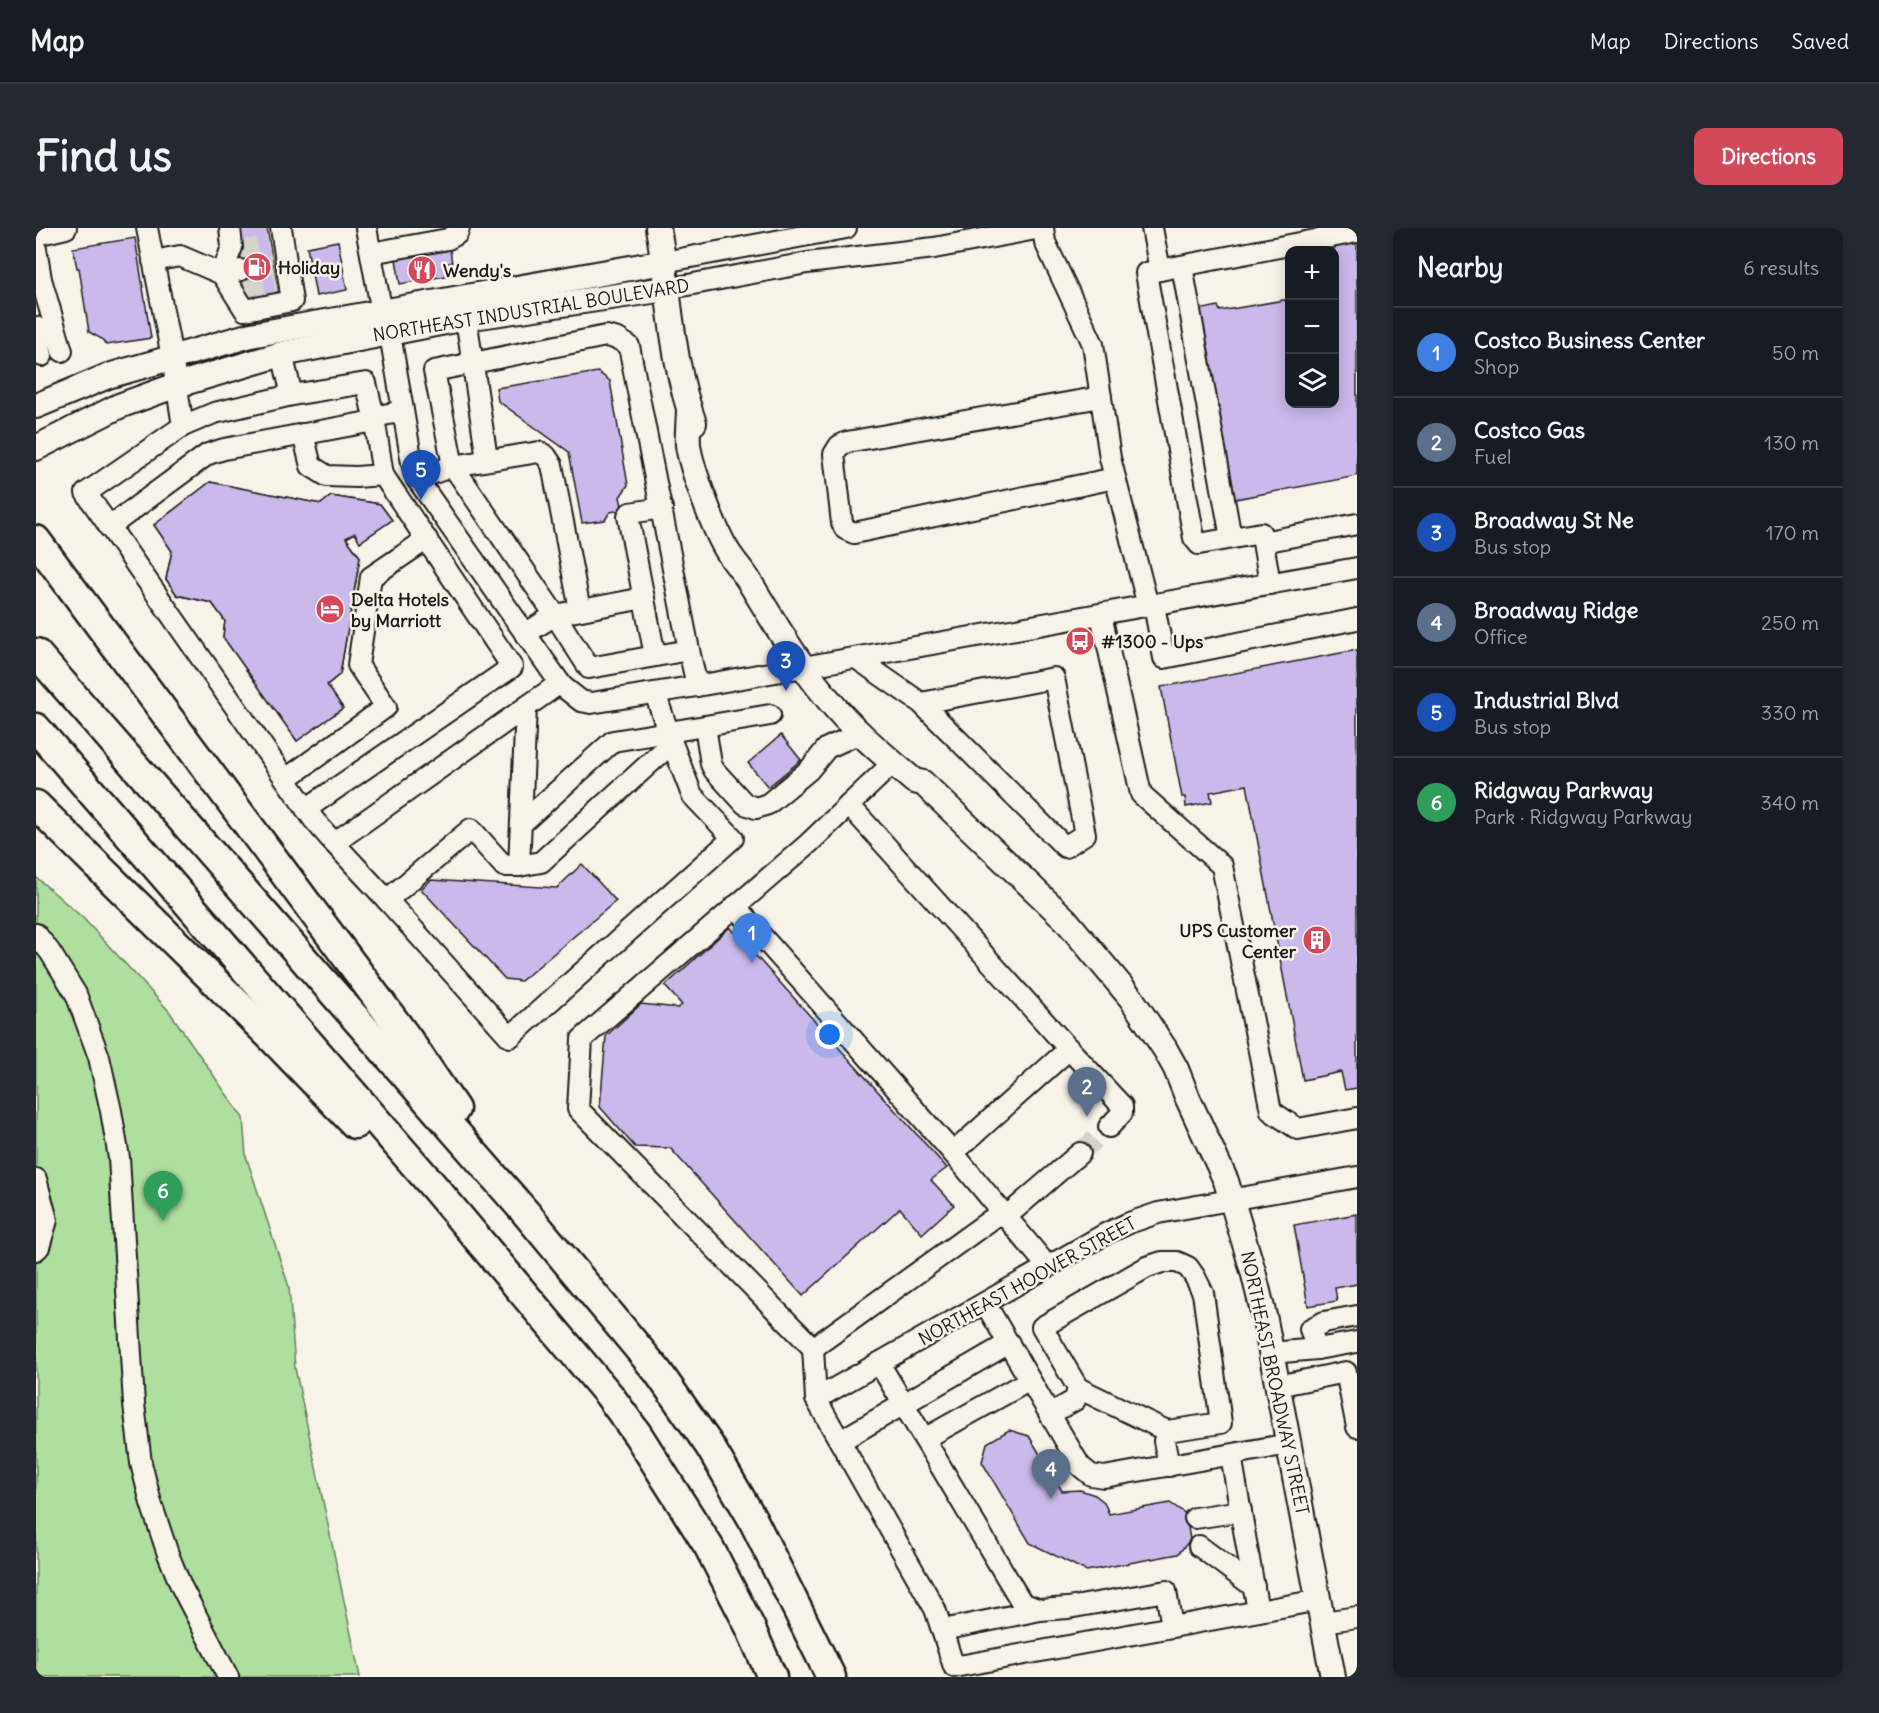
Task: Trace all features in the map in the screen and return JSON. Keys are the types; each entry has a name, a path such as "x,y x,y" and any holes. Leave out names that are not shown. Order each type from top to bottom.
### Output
{"highway":[{"path":"36,540 407,1038 526,1213"},
{"path":"36,653 526,1213 658,1372 709,1445 752,1518 831,1677"},
{"path":"36,728 434,1187 609,1395 638,1435 709,1547 750,1627 772,1677"},
{"path":"36,805 273,1039 609,1395"}],"main road":[{"name":"NORTHEAST BROADWAY STREET","path":"658,228 666,289 689,408 749,580 772,620 802,667 860,733 914,781 923,783 1085,941 1131,998 1176,1069 1232,1200 1253,1271 1334,1677"},
{"name":"NORTHEAST INDUSTRIAL BOULEVARD","path":"36,448 119,406 177,385 386,321 664,262"},
{"name":"NORTHEAST INDUSTRIAL BOULEVARD","path":"36,406 108,376 251,335 386,321 466,318 666,289"}],"street":[{"path":"36,235 66,228"},
{"path":"147,228 183,426"},
{"path":"230,228 236,271 245,310 292,301 276,263 281,228"},
{"path":"366,228 380,252 386,321 417,479 560,683 581,701 591,703 697,686 1357,568"},
{"name":"NORTHEAST INDUSTRIAL BOULEVARD","path":"664,262 846,228"},
{"path":"1042,228 1050,252 1094,344 1110,458 1164,658 1357,619"},
{"name":"NORTHEAST INDUSTRIAL BOULEVARD","path":"666,289 807,263 934,248 1042,228"},
{"path":"1152,228 1160,270"},
{"path":"1270,584 1261,532 1199,544 1194,538 1146,273 1357,232"},
{"path":"380,252 453,234"},
{"path":"36,249 41,279 62,351"},
{"path":"153,261 180,256 236,271"},
{"path":"1182,266 1231,538"},
{"path":"466,318 487,459"},
{"path":"36,327 42,356"},
{"path":"689,650 589,668 453,466 434,370 606,336 618,339 629,346 697,686"},
{"path":"282,354 292,395"},
{"path":"306,808 512,667 384,475 366,382 214,412 183,426 86,493 306,808 334,843 510,1037 733,838 692,795 655,693"},
{"path":"1101,397 847,442 839,446 834,454 842,522 845,529 854,534 1115,478"},
{"path":"109,527 208,454 224,448 303,434 403,411"},
{"path":"303,434 311,466 327,476 384,475"},
{"path":"417,479 453,466 487,459 539,452 546,456 552,465 580,610"},
{"path":"655,656 628,516 630,513 662,508"},
{"path":"1263,542 1357,524"},
{"path":"286,779 386,707 358,665 371,577 427,539"},
{"path":"468,602 490,584"},
{"path":"525,634 555,615 644,598"},
{"path":"1101,615 1141,794 1222,866 1271,1111 1298,1129 1357,1118"},
{"path":"856,658 921,703 1065,847 1085,834 1054,678 921,703"},
{"path":"334,843 560,683"},
{"path":"519,866 526,707"},
{"path":"521,824 613,741 670,737 705,726 770,715"},
{"path":"705,726 714,770 745,804 756,808 768,804 810,770 827,748 860,733"},
{"path":"387,900 471,829 504,866 541,862 670,737"},
{"path":"893,763 808,844 582,1039 578,1109 813,1348 816,1399 935,1609 954,1667 1258,1611 1321,1611 1357,1617"},
{"path":"849,805 1122,1106 1122,1113 1109,1127"},
{"path":"735,906 953,1153 1048,1267"},
{"path":"36,934 55,960 80,1004 99,1056 111,1111 119,1158 134,1404 141,1463 151,1503 181,1586 228,1677"},
{"path":"953,1153 1069,1049"},
{"path":"813,1348 1005,1214 1080,1153"},
{"name":"NORTHEAST HOOVER STREET","path":"816,1399 1129,1223 1158,1213 1357,1177"},
{"path":"36,1179 47,1220 36,1250"},
{"path":"1168,1261 1188,1267 1203,1293 1221,1423 1167,1431 1078,1388 1042,1327 1147,1267 1168,1261"},
{"path":"985,1303 1080,1466 1091,1475 1104,1477 1289,1444"},
{"path":"1317,1349 1310,1329 1324,1322 1357,1316"},
{"path":"1271,1353 1317,1349 1357,1342"},
{"path":"840,1442 1009,1343"},
{"path":"879,1363 1022,1603 1040,1610"},
{"path":"1277,1386 1351,1371 1357,1427"},
{"path":"924,1439 1030,1380"},
{"path":"1050,1414 1075,1400 1078,1388"},
{"path":"1167,1431 1164,1441 1169,1466"},
{"path":"1231,1455 1258,1611"},
{"path":"1195,1518 1241,1511"},
{"path":"1199,1546 1254,1587"},
{"path":"943,1630 1040,1610 1068,1608 1166,1591 1172,1627"}],"green space":[{"path":"36,877 83,918 169,1011 243,1118 246,1156 289,1287 295,1368 360,1677 36,1677"}],"building":[{"name":"Holiday","path":"267,228 279,300 247,305 234,229"},
{"path":"135,238 151,338 106,345 102,339 89,332 79,268 77,268 73,248"},
{"path":"1357,240 1357,476 1235,499 1199,310 1218,306 1220,311 1285,300 1285,408 1339,408 1339,246 1324,246"},
{"name":"Holiday","path":"338,241 347,290 316,296 307,247"},
{"name":"Wendy's","path":"450,250 452,263 444,264 446,276 400,284 396,259"},
{"path":"598,372 610,381 628,485 620,497 623,510 610,512 605,520 582,523 569,452 498,401 496,388"},
{"name":"Delta Hotels by Marriott","path":"210,482 321,504 331,496 380,504 392,520 360,542 355,533 346,538 360,557 340,674 327,685 343,708 297,741 223,637 225,621 212,603 177,595 166,579 172,551 154,525","holes":["277,502 309,508 331,539 320,547 300,668 293,671 255,616 266,545 274,547 280,507"]},
{"name":"Delta Hotels by Marriott","path":"210,482 321,504 331,496 380,504 392,520 360,542 355,533 346,538 360,557 340,674 327,685 343,708 297,741 223,637 225,621 212,603 177,595 166,579 172,551 154,525"},
{"name":"UPS Customer Center","path":"1357,650 1357,1088 1345,1090 1341,1072 1303,1080 1247,785 1210,792 1212,802 1186,807 1185,797 1182,797 1161,687"},
{"path":"781,735 801,760 768,787 748,763"},
{"path":"582,864 616,901 521,981 505,979 421,889 431,880 557,888"},
{"path":"730,927 947,1168 931,1180 954,1205 922,1234 900,1208 803,1296 670,1148 635,1147 600,1107 606,1036 641,1004 678,1008 682,1005 665,986"},
{"path":"1357,1214 1357,1284 1335,1288 1337,1301 1308,1306 1294,1225"},
{"path":"1009,1430 1029,1436 1062,1491 1080,1490 1095,1495 1104,1502 1109,1514 1170,1503 1186,1514 1190,1540 1178,1554 1086,1571 1030,1543 982,1462 987,1443"}],"tunnel":[{"path":"238,251 269,245"},
{"path":"241,270 273,264"},
{"path":"244,287 276,281"},
{"path":"1080,1153 1109,1127"}],"place":[{"name":"Holiday","path":"257,267"},
{"name":"Wendy's","path":"422,270"},
{"name":"Industrial Blvd","path":"421,500"},
{"name":"Delta Hotels by Marriott","path":"330,609"},
{"name":"#1300 - Ups","path":"1080,641"},
{"name":"Broadway St Ne","path":"786,691"},
{"name":"UPS Customer Center","path":"1317,940"},
{"name":"Costco Business Center","path":"752,963"},
{"name":"Costco Gas","path":"1087,1117"},
{"name":"Ridgway Parkway","path":"163,1221"},
{"name":"Broadway Ridge","path":"1051,1499"}]}
